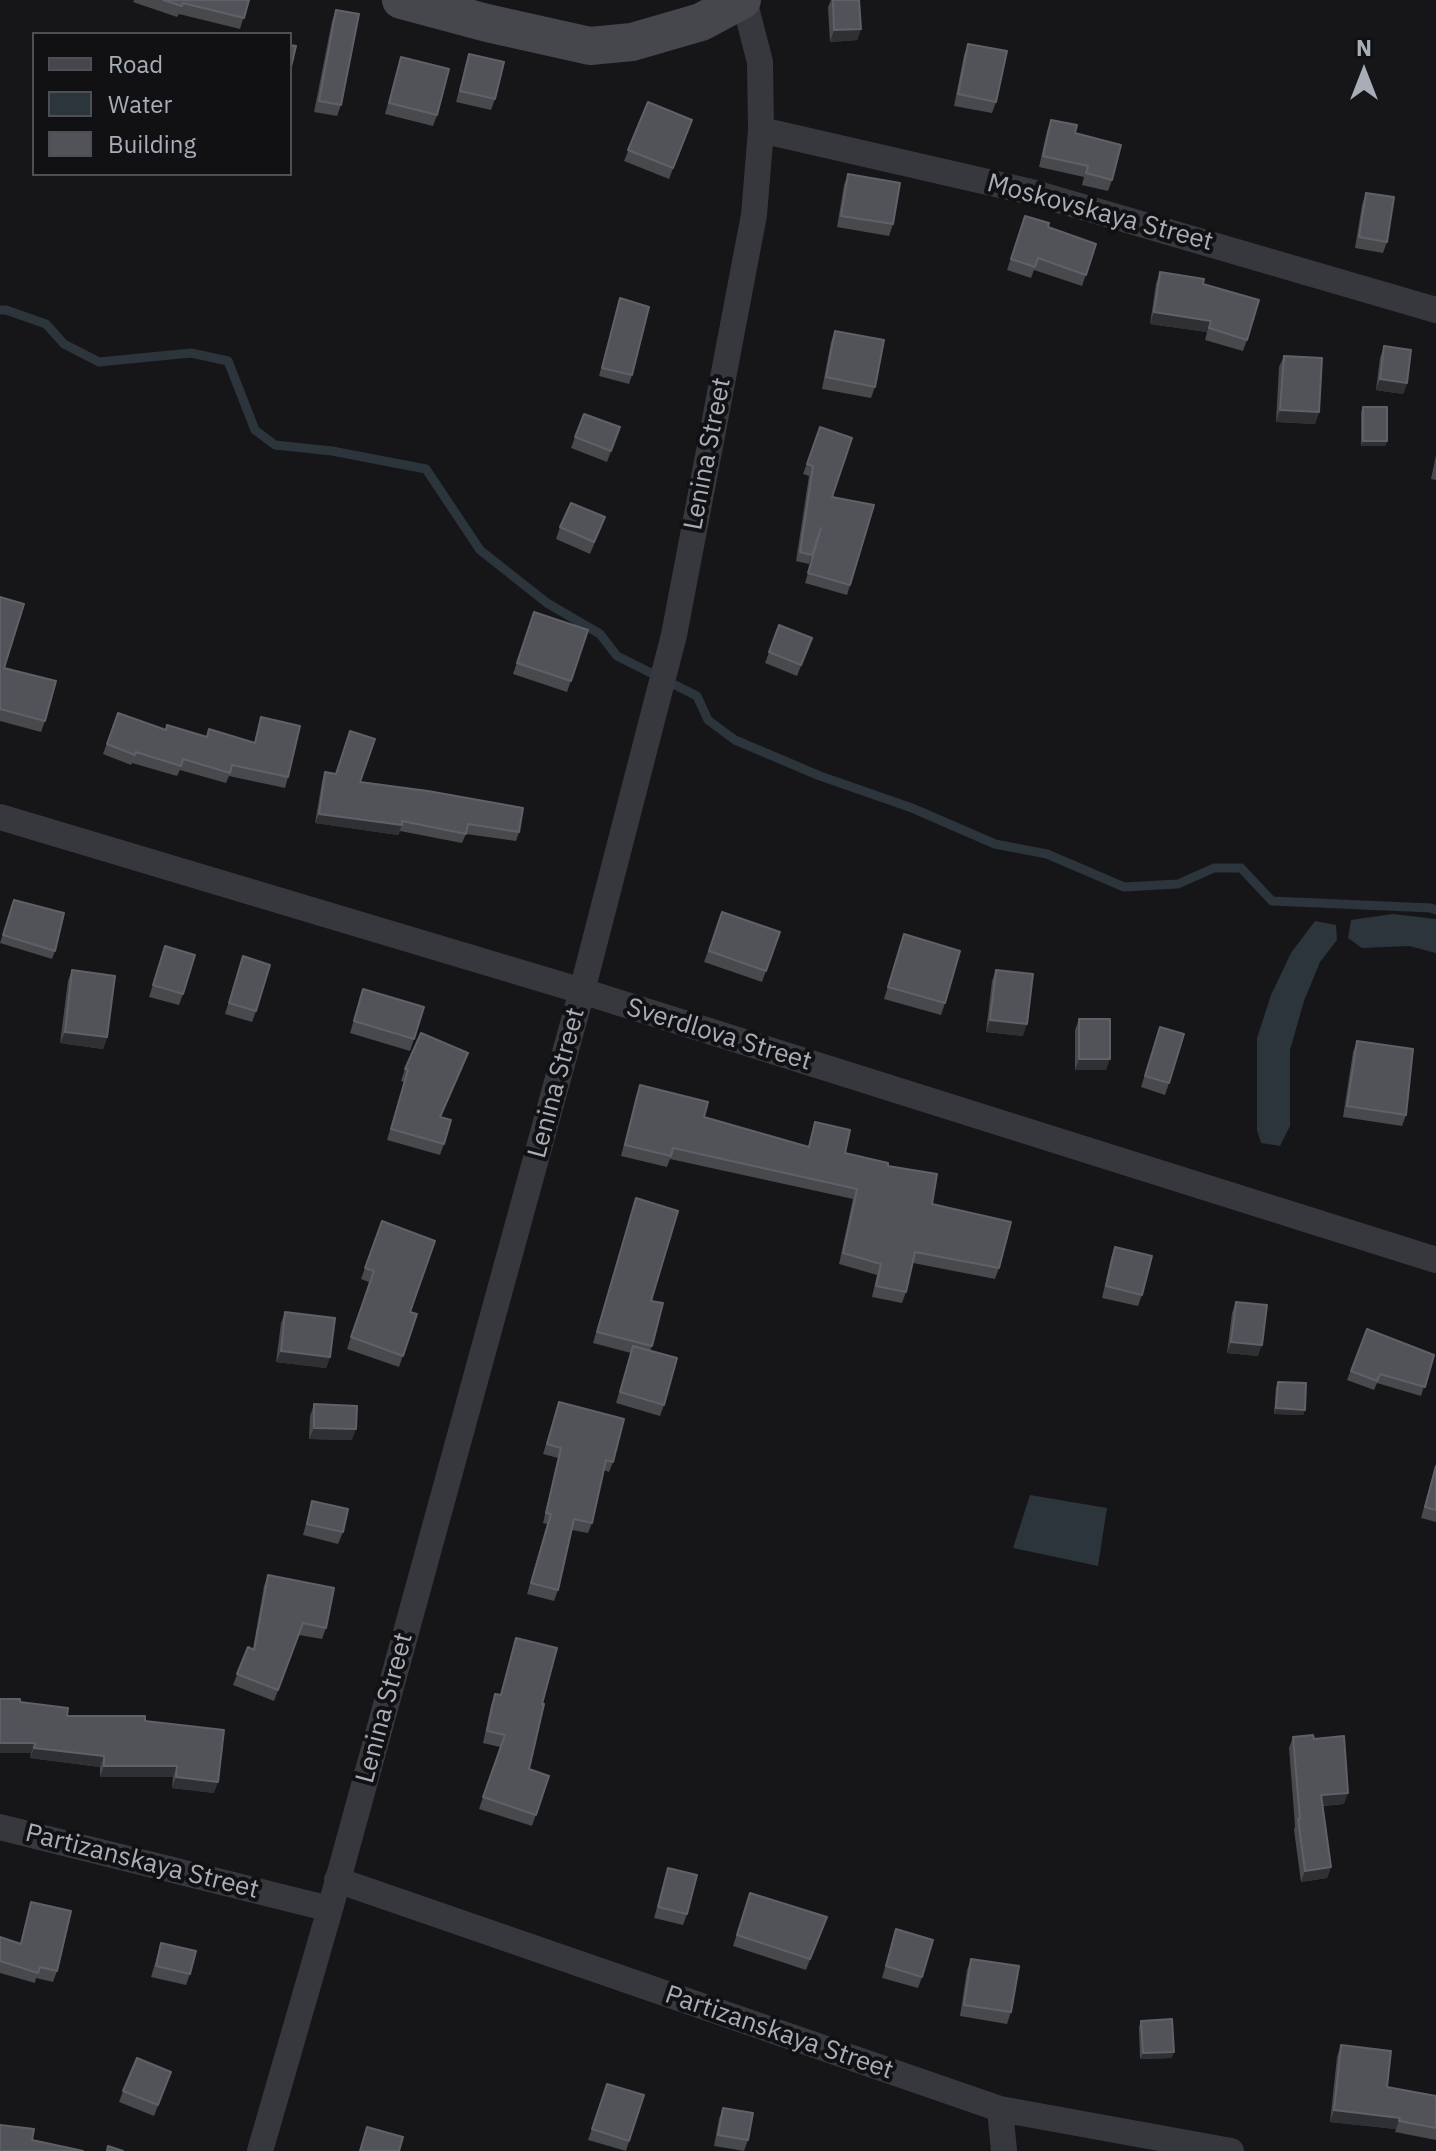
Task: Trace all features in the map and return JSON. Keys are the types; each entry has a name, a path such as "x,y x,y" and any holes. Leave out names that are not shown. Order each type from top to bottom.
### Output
{"street":[{"path":"401,0 590,46 632,42 701,22 743,0"},
{"name":"Lenina Street","path":"260,2151 330,1909 582,991 674,635 754,215 761,130 760,62 743,0"},
{"name":"Moskovskaya Street","path":"761,130 1031,192 1436,310"},
{"name":"Sverdlova Street","path":"0,817 582,991 1436,1260"},
{"name":"Partizanskaya Street","path":"0,1827 330,1909"},
{"name":"Partizanskaya Street","path":"337,1880 1000,2109 1231,2151"},
{"path":"1000,2109 1004,2151"}],"water":[{"path":"1393,914 1436,919 1436,953 1409,946 1362,948 1348,938 1351,920"},
{"path":"1315,921 1336,925 1337,940 1320,962 1304,1001 1290,1050 1290,1126 1280,1146 1261,1143 1257,1130 1257,1038 1271,995 1291,953"},
{"path":"1030,1495 1107,1508 1098,1566 1013,1548"}],"building":[{"path":"163,0 249,0 244,18"},
{"path":"833,0 859,0 861,29 834,30"},
{"path":"336,10 359,14 341,105 319,101"},
{"path":"968,44 1007,51 996,102 958,94"},
{"path":"469,54 504,62 495,99 460,91"},
{"path":"401,57 449,69 437,115 389,103"},
{"path":"648,102 692,120 673,168 628,150"},
{"path":"1051,120 1077,125 1075,133 1121,145 1112,180 1086,173 1088,166 1043,156"},
{"path":"848,174 900,183 893,224 841,216"},
{"path":"1366,193 1394,197 1387,242 1359,237"},
{"path":"1025,216 1096,244 1086,275 1038,258 1035,267 1011,259"},
{"path":"1160,272 1204,279 1203,284 1259,300 1247,340 1209,328 1211,321 1154,312"},
{"path":"620,298 649,307 632,375 602,368"},
{"path":"835,331 884,340 875,387 826,377"},
{"path":"1384,346 1411,350 1407,383 1380,379"},
{"path":"1284,356 1322,358 1319,412 1280,410"},
{"path":"1363,407 1387,407 1387,441 1363,441"},
{"path":"584,414 620,427 611,451 575,437"},
{"path":"820,427 852,438 832,497 874,505 850,585 808,573 821,528 812,555 800,552 813,466 807,464"},
{"path":"571,503 605,517 594,542 560,527"},
{"path":"0,597 24,604 4,668 56,681 45,721 0,709"},
{"path":"534,612 588,630 571,681 517,663"},
{"path":"779,625 812,638 801,665 769,652"},
{"path":"118,713 166,730 167,725 207,737 209,729 255,743 261,717 300,726 288,777 232,765 230,773 183,759 181,766 136,752 135,755 107,744"},
{"path":"350,731 375,739 360,782 523,808 519,832 468,824 466,834 402,821 402,825 319,814 325,772 336,774"},
{"path":"14,900 64,913 55,951 3,935"},
{"path":"722,912 780,932 766,971 709,951"},
{"path":"904,934 960,951 945,1003 888,987"},
{"path":"165,946 195,955 183,994 153,985"},
{"path":"243,956 270,965 256,1011 229,1003"},
{"path":"72,970 115,976 107,1037 65,1032"},
{"path":"996,970 1033,974 1027,1024 990,1020"},
{"path":"363,989 424,1007 414,1039 354,1021"},
{"path":"1079,1019 1110,1019 1110,1059 1079,1059"},
{"path":"1160,1027 1184,1034 1169,1083 1145,1076"},
{"path":"421,1033 468,1053 440,1117 451,1120 444,1144 391,1129 408,1070 405,1069"},
{"path":"1357,1041 1413,1049 1406,1115 1347,1106"},
{"path":"640,1085 708,1102 704,1117 809,1147 815,1122 850,1130 845,1153 888,1163 888,1166 937,1174 932,1204 1011,1222 999,1268 915,1252 906,1292 876,1286 881,1264 843,1253 857,1189 673,1148 671,1156 625,1145"},
{"path":"636,1198 678,1211 651,1301 663,1303 652,1346 597,1332"},
{"path":"382,1221 435,1241 410,1312 417,1314 403,1356 351,1337 374,1271 365,1268"},
{"path":"1115,1247 1152,1256 1142,1295 1106,1286"},
{"path":"1236,1302 1267,1305 1262,1345 1231,1342"},
{"path":"285,1312 335,1318 330,1357 281,1351"},
{"path":"1367,1329 1434,1355 1425,1387 1380,1374 1377,1381 1351,1371"},
{"path":"633,1346 677,1358 664,1405 620,1392"},
{"path":"1278,1382 1306,1383 1305,1410 1276,1408"},
{"path":"559,1402 624,1419 613,1462 606,1460 592,1523 574,1519 558,1590 531,1583 551,1514 546,1513 561,1448 547,1444"},
{"path":"314,1404 357,1406 356,1429 314,1428"},
{"path":"1436,1466 1436,1510 1425,1507"},
{"path":"312,1501 348,1509 343,1532 307,1524"},
{"path":"268,1575 334,1588 326,1628 303,1623 278,1690 237,1674 248,1647 254,1650"},
{"path":"516,1638 557,1648 529,1769 549,1776 536,1815 483,1797 505,1735 487,1731 495,1694 501,1695"},
{"path":"0,1699 20,1699 20,1702 68,1708 67,1716 145,1716 145,1721 224,1730 218,1782 176,1777 177,1766 104,1766 104,1756 34,1748 35,1743 0,1743"},
{"path":"1313,1735 1314,1739 1344,1736 1348,1793 1321,1795 1331,1867 1305,1871 1293,1737"},
{"path":"668,1868 697,1875 687,1914 658,1907"},
{"path":"750,1893 827,1917 810,1959 737,1935"},
{"path":"31,1902 71,1911 57,1971 40,1967 38,1973 0,1961 0,1937 21,1944"},
{"path":"896,1929 933,1940 922,1977 886,1966"},
{"path":"161,1943 196,1951 190,1974 156,1966"},
{"path":"971,1959 1019,1966 1011,2012 964,2005"},
{"path":"1172,2019 1174,2052 1143,2053 1141,2021"},
{"path":"1341,2045 1391,2051 1387,2087 1436,2096 1436,2128 1399,2121 1400,2118 1334,2110"},
{"path":"137,2058 171,2072 158,2105 123,2091"},
{"path":"607,2084 644,2095 629,2141 592,2129"},
{"path":"723,2108 753,2113 748,2140 718,2135"},
{"path":"0,2125 34,2129 32,2140 83,2151 0,2151"},
{"path":"367,2127 403,2137 399,2151 360,2151"}],"waterway":[{"path":"0,310 46,324 64,344 99,362 191,353 228,361 255,430 275,445 332,451 426,469 480,550 547,603 600,634 617,656 697,696 708,720 735,740 820,776 912,808 995,844 1047,854 1124,887 1178,884 1214,868 1241,868 1272,901 1436,910"}]}
